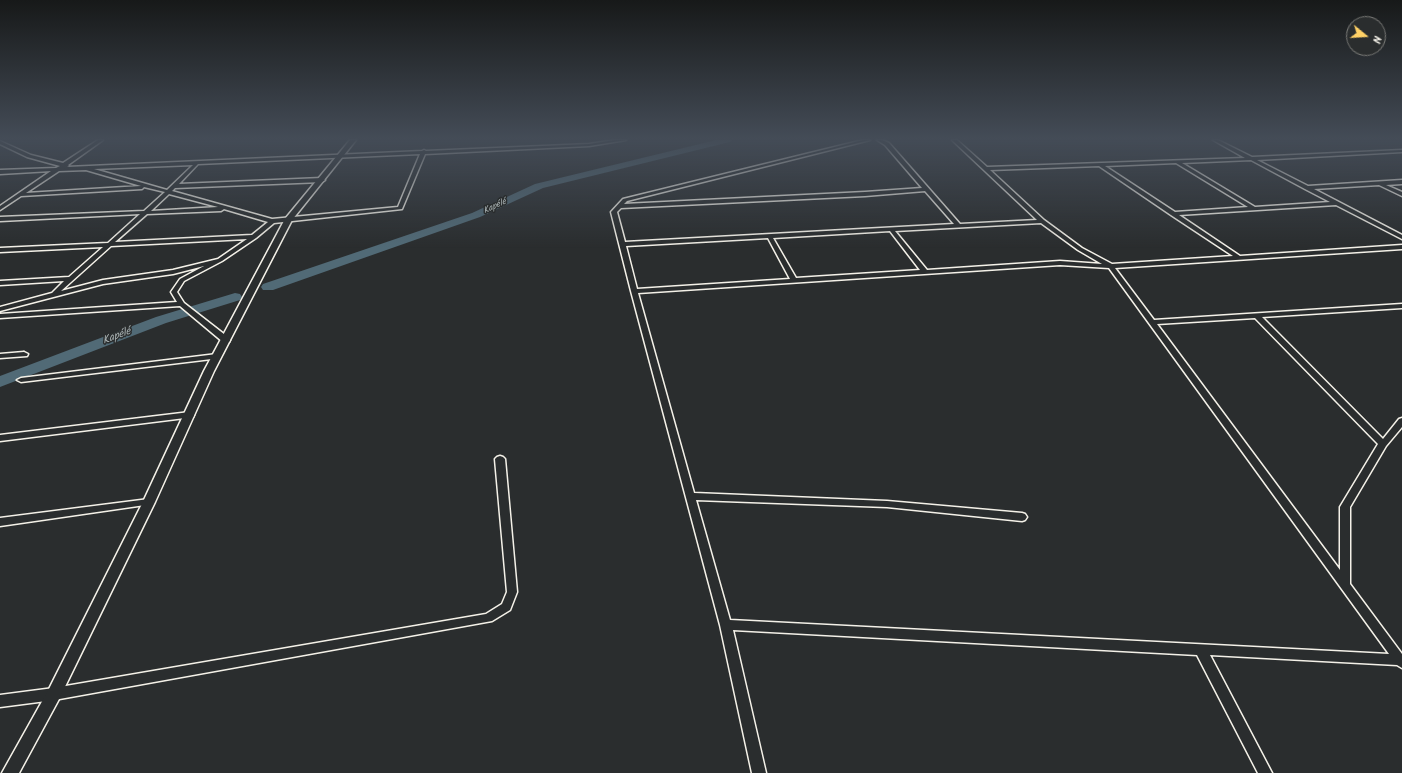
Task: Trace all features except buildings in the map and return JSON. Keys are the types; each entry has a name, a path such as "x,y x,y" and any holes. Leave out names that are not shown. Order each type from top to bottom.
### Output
{"street":[{"path":"0,208 47,176"},
{"path":"111,176 272,221 384,211 400,208 413,176"},
{"path":"54,294 184,176"},
{"path":"10,773 54,694 149,502 217,356 289,219 325,176"},
{"path":"722,176 625,200 614,212 634,291 726,625 759,773"},
{"path":"913,176 958,225"},
{"path":"993,176 1042,221 1080,249 1111,266 1345,587 1401,661"},
{"path":"1117,176 1238,257"},
{"path":"1200,176 1255,208"},
{"path":"1283,176 1402,237"},
{"path":"174,186 322,180"},
{"path":"1306,188 1402,182"},
{"path":"1379,183 1402,194"},
{"path":"19,195 149,187"},
{"path":"619,206 925,190"},
{"path":"1173,214 1337,203"},
{"path":"0,219 230,209"},
{"path":"226,340 182,304 174,292 182,280 220,260 254,237 272,221"},
{"path":"623,244 1042,221"},
{"path":"891,229 925,272"},
{"path":"769,235 794,280"},
{"path":"0,250 254,237"},
{"path":"634,291 1060,263 1111,266 1402,247"},
{"path":"0,309 103,282 174,272 220,260"},
{"path":"0,283 71,279"},
{"path":"0,316 182,304"},
{"path":"1152,322 1402,306"},
{"path":"1256,315 1383,444"},
{"path":"0,356 24,354"},
{"path":"21,380 217,356"},
{"path":"0,438 190,415"},
{"path":"1345,587 1346,507 1383,444 1402,421"},
{"path":"0,701 54,694 488,618 506,607 512,592 500,459"},
{"path":"691,496 887,504 1022,517"},
{"path":"0,522 149,502"},
{"path":"726,625 1401,661"},
{"path":"1201,650 1265,773"}],"waterway":[{"name":"Kapélé","path":"268,287 476,215 539,186 580,176"},
{"name":"Kapélé","path":"0,382 161,320 235,297"}]}
